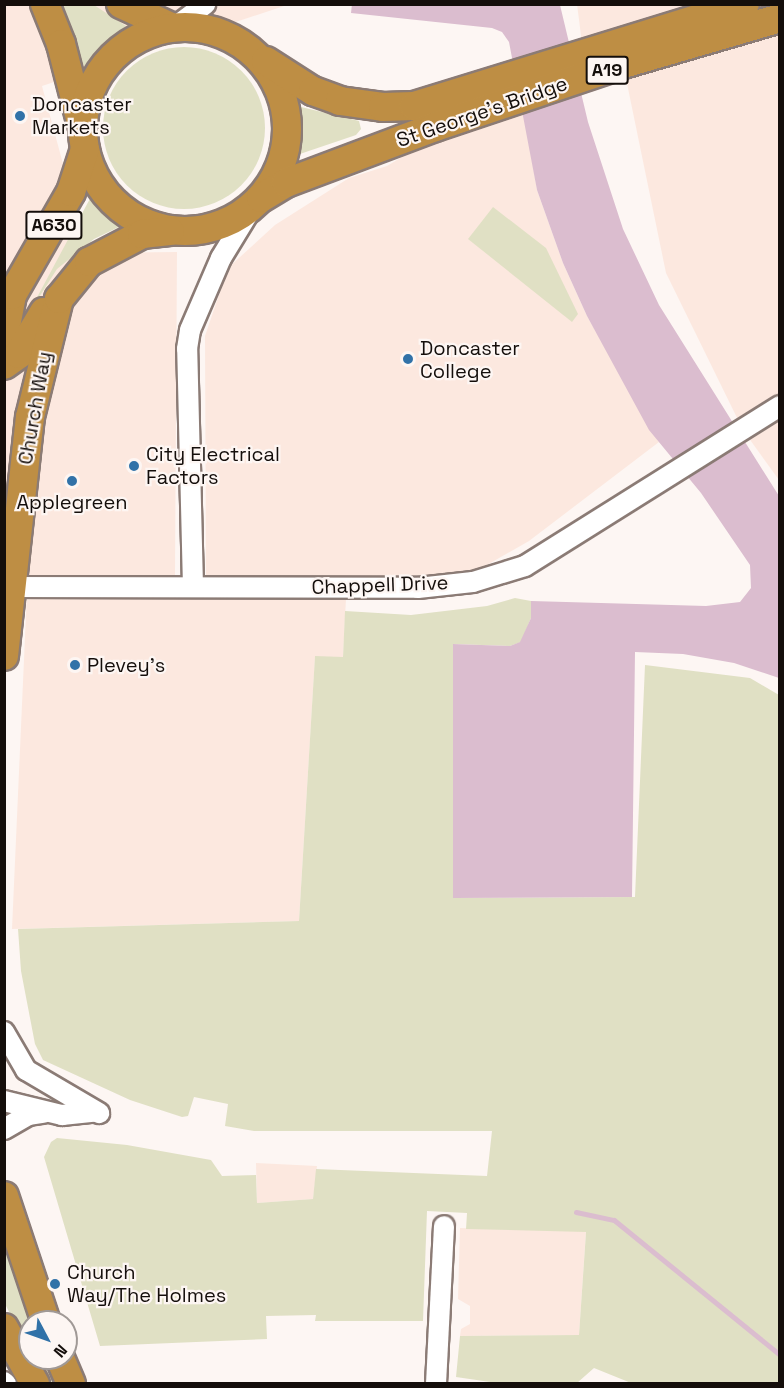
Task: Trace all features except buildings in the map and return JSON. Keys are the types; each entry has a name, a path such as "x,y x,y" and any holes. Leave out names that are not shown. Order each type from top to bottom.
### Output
{"highway":[{"path":"45,4 61,44 84,140 96,179 115,204 141,221 172,230 216,226 256,202 273,181 287,138 281,93 256,55 233,38 205,28 173,27 140,37 113,56 87,98 84,140"},
{"path":"121,4 173,27"},
{"name":"St George's Bridge","path":"256,202 286,183 433,115 745,4"},
{"name":"St George's Bridge","path":"256,55 314,91 340,101 433,115 780,18"},
{"name":"A630","path":"4,337 8,298 70,192 84,140"},
{"name":"Church Way","path":"4,656 8,588 30,417 59,299 72,279 89,262 121,243 142,234 172,230"},
{"path":"4,365 19,354 55,295 72,279"},
{"path":"4,1196 42,1310"},
{"path":"4,1329 34,1383"}],"street":[{"path":"173,27 205,4"},
{"path":"193,587 187,349 190,330 221,258 256,202"},
{"name":"Chappell Drive","path":"8,588 418,588 473,582 525,566 780,406"},
{"path":"4,1032 26,1070 96,1112 69,1115 48,1113 4,1101"},
{"path":"4,1129 28,1115 48,1113"},
{"path":"436,1383 444,1226"}],"shaded area":[{"path":"352,4 560,5 588,122 623,229 659,305 779,496 779,678 734,663 683,654 635,652 632,897 453,898 453,644 510,646 520,642 531,618 531,601 706,606 740,602 751,588 750,565 701,493 649,430 587,316 563,263 537,190 509,42 502,32 492,28 351,13"},
{"path":"577,4 735,5 583,51"},
{"path":"4,5 287,5 42,86 87,253 177,252 175,575 206,575 205,336 228,268 275,225 349,178 387,166 430,140 524,112 537,190 563,263 587,316 659,442 529,541 473,573 347,579 343,657 315,657 299,921 12,929 27,592 166,576 5,579"},
{"path":"779,18 779,480 743,430 666,273 623,64"},
{"path":"256,1163 317,1166 313,1199 257,1203"},
{"path":"460,1228 586,1231 579,1335 460,1336 461,1329 470,1324 470,1306 458,1299"}],"green space":[{"path":"60,5 94,5 126,26 110,38 85,69"},
{"path":"184,47 200,48 215,53 229,60 241,71 252,83 259,97 264,112 264,144 259,159 252,173 241,185 229,196 215,203 200,208 184,209 168,208 153,203 139,196 127,185 116,173 109,159 104,144 103,128 104,112 109,97 116,83 127,71 139,60 153,53 168,48"},
{"path":"297,106 359,121 361,129 356,135 294,156"},
{"path":"93,193 123,225 94,239 57,269 27,316"},
{"path":"493,207 546,248 578,314 572,322 468,239"},
{"path":"515,598 531,601 531,618 521,642 510,646 454,644 453,898 635,897 645,665 750,678 779,695 779,1383 631,1383 594,1368 577,1383 497,1383 456,1377 460,1336 579,1335 586,1232 466,1229 467,1213 427,1211 423,1321 315,1321 316,1315 266,1316 267,1339 100,1346 44,1157 51,1142 57,1138 127,1145 211,1160 222,1176 256,1175 257,1203 313,1199 316,1169 487,1176 492,1131 254,1131 225,1126 228,1104 194,1097 188,1116 182,1117 130,1100 43,1060 35,1044 21,971 18,929 299,921 315,656 343,657 345,611 411,615 487,606"},
{"path":"4,1232 28,1310 18,1310 18,1329 5,1304"},
{"path":"40,1370 54,1370 60,1383 47,1383"}],"waterway":[{"path":"576,1212 614,1220 780,1355"}],"place":[{"name":"Doncaster Markets","path":"20,116"},
{"name":"Doncaster College","path":"408,359"},
{"name":"City Electrical Factors","path":"134,466"},
{"name":"Applegreen","path":"72,481"},
{"name":"Plevey's","path":"75,665"},
{"name":"Church Way/The Holmes","path":"55,1284"}]}
